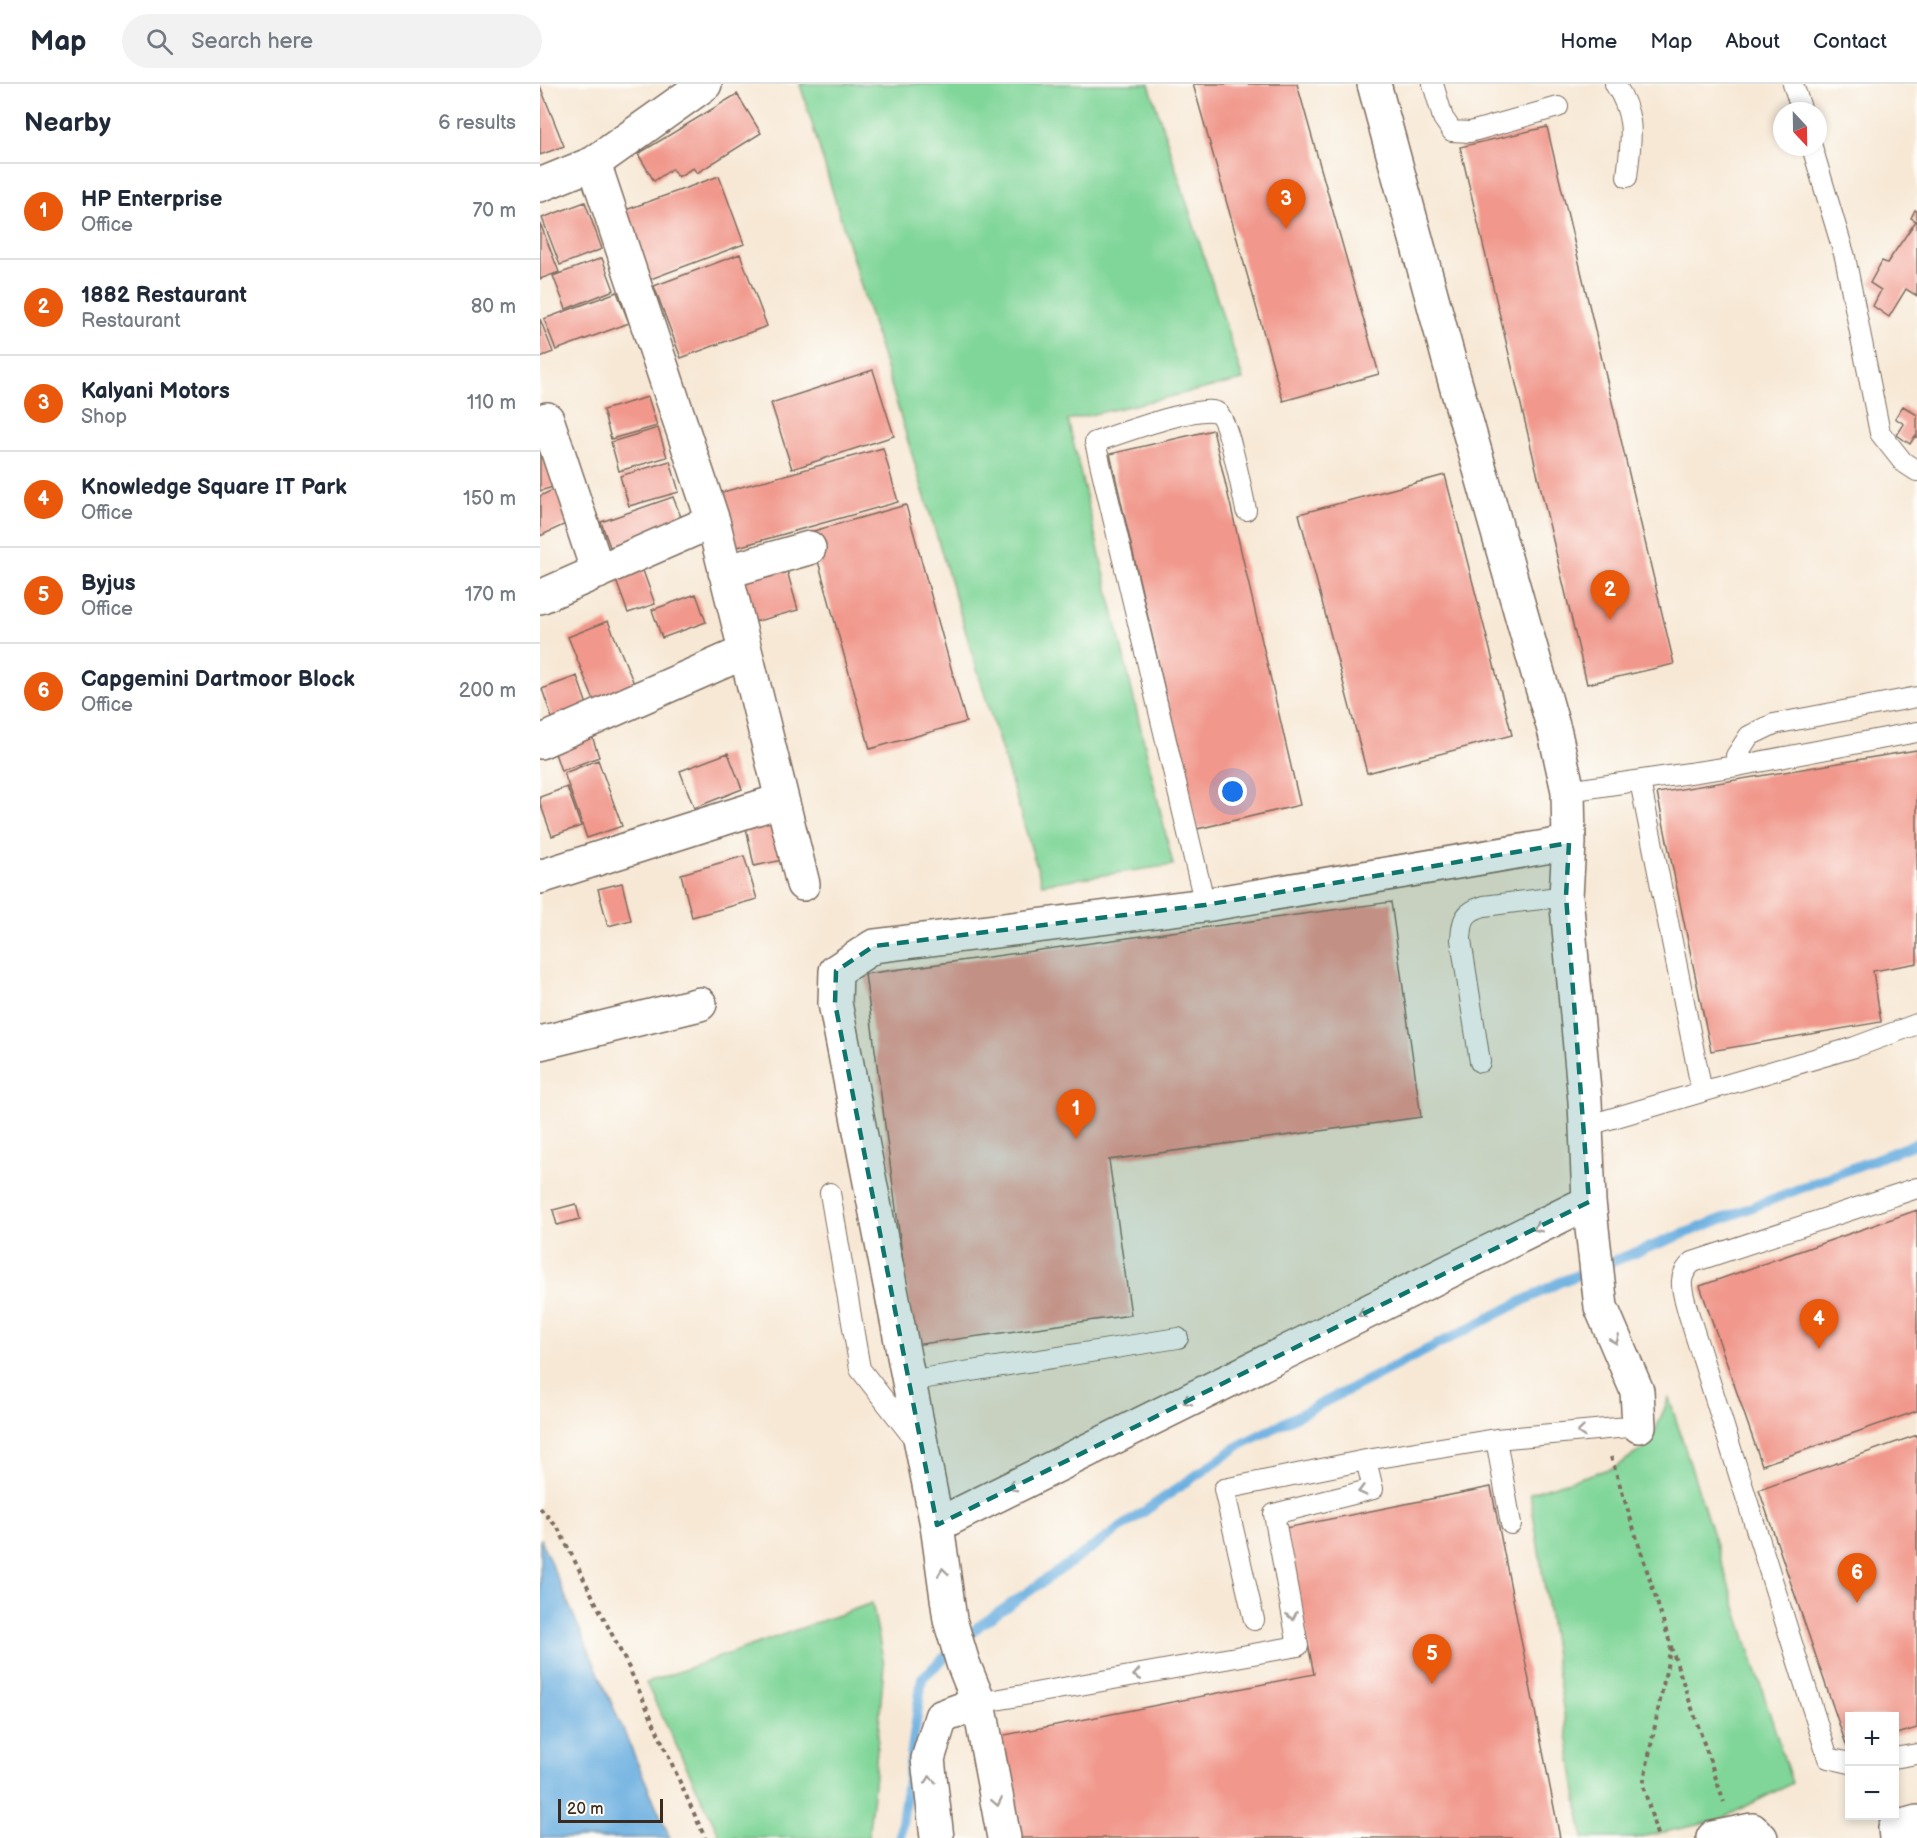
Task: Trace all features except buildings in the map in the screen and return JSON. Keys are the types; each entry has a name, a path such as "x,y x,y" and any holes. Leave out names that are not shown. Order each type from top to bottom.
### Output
{"street":[{"path":"540,184 594,163 705,84"},
{"path":"1374,84 1450,364 1555,733 1568,792 1569,843 1566,896 1586,1126 1589,1202 1601,1308 1637,1391 1639,1426"},
{"path":"594,163 713,521 803,884"},
{"path":"548,419 598,572"},
{"path":"540,597 713,521"},
{"path":"725,572 809,548"},
{"path":"540,742 745,652"},
{"path":"540,877 782,800"},
{"path":"1004,1838 979,1703 963,1664 950,1620 937,1525 835,1003 836,971 874,946 1205,905 1569,843"},
{"path":"540,1043 700,1004"},
{"path":"937,1525 1589,1202"},
{"path":"937,1838 928,1759 941,1717 979,1703"},
{"path":"1896,1838 1895,1828 1917,1822"}],"lane":[{"path":"1433,84 1443,118 1452,131 1470,132 1558,106"},
{"path":"1615,84 1627,106 1632,124 1627,177"},
{"path":"1793,84 1799,102"},
{"path":"1815,156 1845,257 1880,433 1903,462 1917,471"},
{"path":"1205,905 1095,442 1192,411 1210,410 1218,413 1226,426 1246,510"},
{"path":"1737,766 1736,756 1749,736 1774,724 1917,697"},
{"path":"1568,792 1737,766 1917,732"},
{"path":"1640,781 1702,1092"},
{"path":"1480,1062 1461,940 1465,916 1473,909 1484,906 1566,896"},
{"path":"1586,1126 1855,1047 1917,1024"},
{"path":"1845,1762 1828,1758 1688,1312 1681,1282 1684,1270 1693,1262 1917,1188"},
{"path":"830,1193 860,1369 921,1448"},
{"path":"908,1380 1178,1338"},
{"path":"1254,1620 1224,1489 1366,1460 1496,1439 1639,1426"},
{"path":"1496,1439 1510,1524"},
{"path":"979,1703 1298,1646 1274,1514 1373,1488 1366,1460"},
{"path":"1899,1757 1917,1754"}],"path":[{"path":"1602,1430 1671,1646 1736,1836"},
{"path":"540,1508 558,1528 629,1668 705,1838"},
{"path":"1658,1838 1643,1785 1671,1646"}],"highlighted area":[{"path":"1569,843 1566,896 1589,1202 937,1525 835,1003 836,971 874,946 1205,905"}],"green space":[{"path":"800,84 1149,84 1243,380 1068,420 1173,865 1042,884"},
{"path":"1669,1398 1792,1783 1717,1821 1636,1838 1583,1838 1530,1493 1615,1467 1649,1445"},
{"path":"872,1603 884,1664 868,1838 721,1838 646,1683"}],"water":[{"path":"540,1538 670,1838 540,1838"}],"waterway":[{"path":"900,1838 922,1678 979,1626 1240,1445 1560,1282 1917,1143"}],"place":[{"name":"Kalyani Motors","path":"1286,229"},
{"name":"1882 Restaurant","path":"1610,620"},
{"name":"HP Enterprise","path":"1076,1139"},
{"name":"Knowledge Square IT Park","path":"1819,1349"},
{"name":"Capgemini Dartmoor Block","path":"1857,1603"},
{"name":"Byjus","path":"1432,1684"}]}
